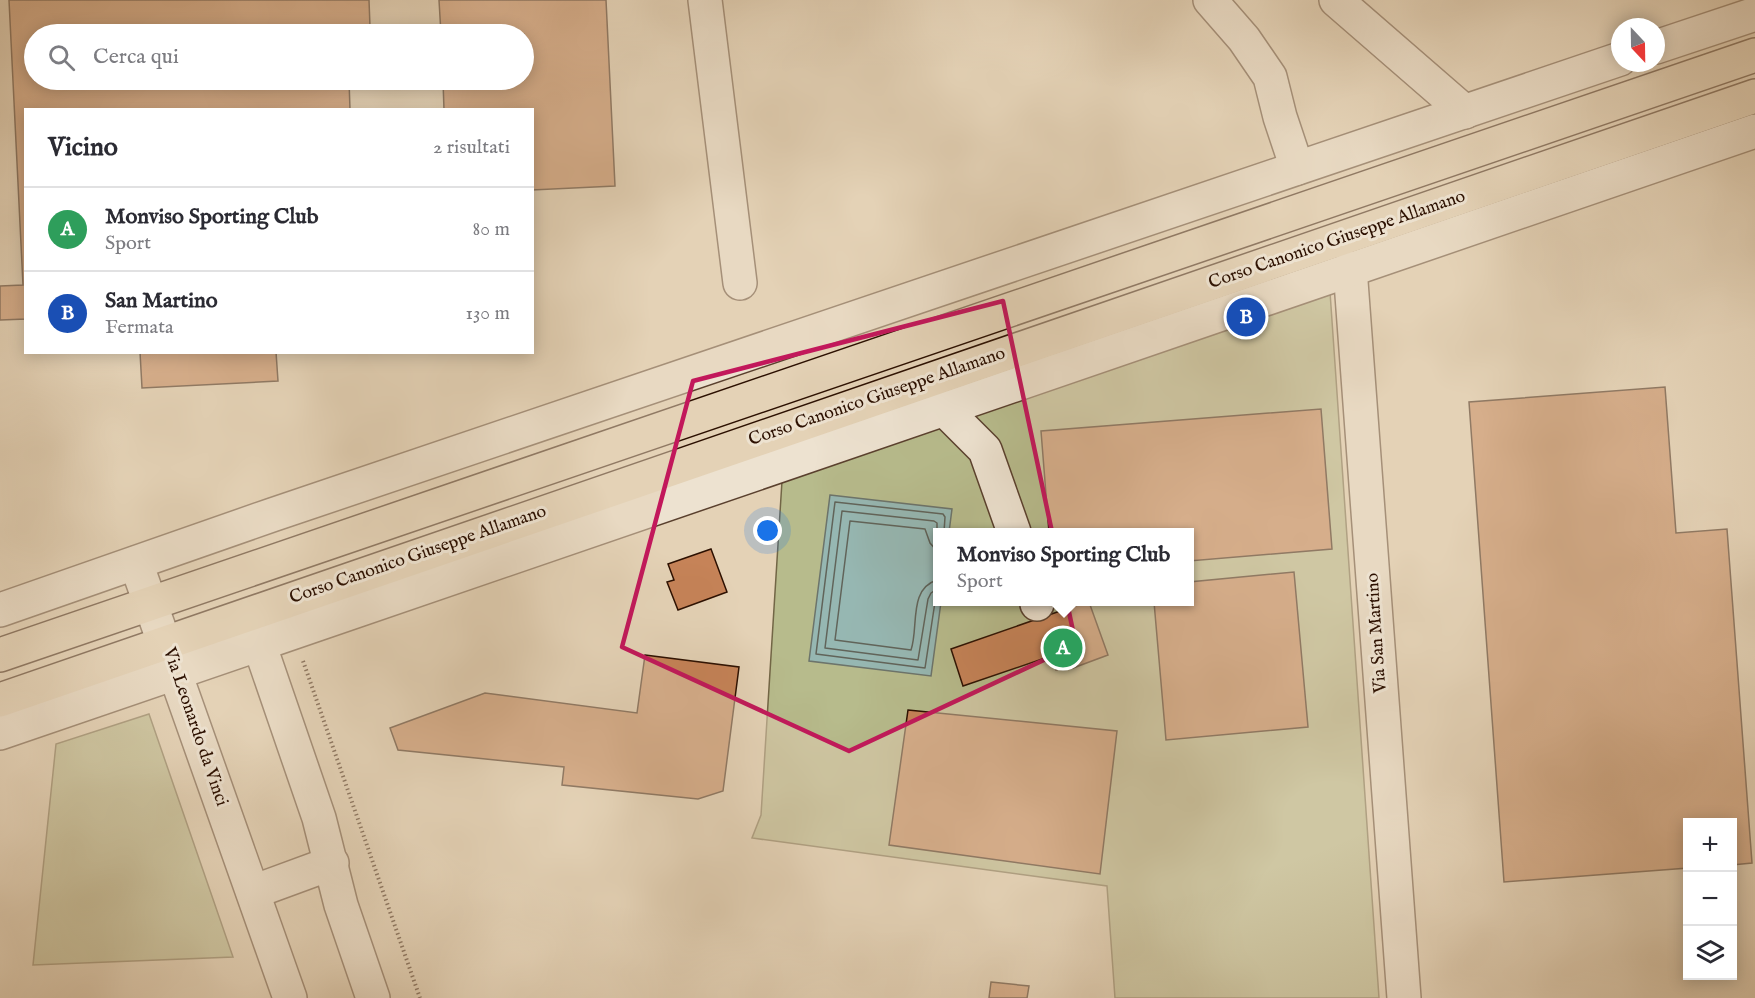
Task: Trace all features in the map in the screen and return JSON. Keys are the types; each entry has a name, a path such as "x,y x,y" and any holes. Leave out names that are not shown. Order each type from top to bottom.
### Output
{"main road":[{"path":"0,655 1755,55"},
{"name":"Corso Canonico Giuseppe Allamano","path":"0,700 171,658 1755,96"}],"street":[{"path":"705,0 740,283"},
{"path":"1210,0 1244,39 1270,77 1297,168"},
{"path":"1336,0 1465,112"},
{"path":"1665,44 1755,14"},
{"path":"0,610 1611,62"},
{"name":"Corso Canonico Giuseppe Allamano","path":"254,629 293,632 1755,131"},
{"name":"Via San Martino","path":"1350,268 1404,998"},
{"path":"943,408 985,450 1013,528"},
{"name":"Via Leonardo da Vinci","path":"136,563 290,998"},
{"path":"254,629 319,818 341,905 373,998"},
{"name":"Corso Canonico Giuseppe Allamano","path":"0,733 171,658"},
{"path":"253,892 332,863"}],"path":[{"path":"293,632 420,998"}],"highlighted area":[{"path":"1003,301 1076,645 849,751 622,647 693,381"}],"green space":[{"path":"1330,292 1379,998 1115,998 1107,886 752,838 761,815 782,481"},
{"path":"149,714 233,957 33,965 56,744"}],"water":[{"path":"830,495 952,509 950,528 933,528 933,606 940,606 931,676 809,661"}],"building":[{"path":"9,0 369,0 370,24 24,24 24,90 349,90 350,108 24,108 24,319 0,320 0,286 23,285"},
{"path":"439,0 606,0 615,186 534,190 534,108 444,108 443,90 534,90 534,24 440,24"},
{"path":"140,354 276,354 278,381 142,388"},
{"path":"1665,387 1676,533 1727,529 1752,863 1737,864 1737,818 1683,818 1683,868 1504,882 1469,402"},
{"path":"1321,409 1332,549 1194,561 1194,528 1049,528 1041,431"},
{"path":"711,549 727,592 678,610 667,582 674,580 668,564"},
{"path":"1294,572 1308,727 1166,740 1154,606 1194,606 1194,582"},
{"path":"1075,606 1090,606 1108,655 1073,668 1071,665 1056,670 1051,656 963,686 951,649"},
{"path":"645,655 739,667 723,791 698,799 562,785 564,767 398,750 390,728 485,693 637,713"},
{"path":"908,710 1117,731 1100,874 889,845"},
{"path":"991,982 1029,986 1027,998 989,998"}],"place":[{"name":"San Martino","path":"1246,317"},
{"name":"Monviso Sporting Club","path":"1063,648"}]}
